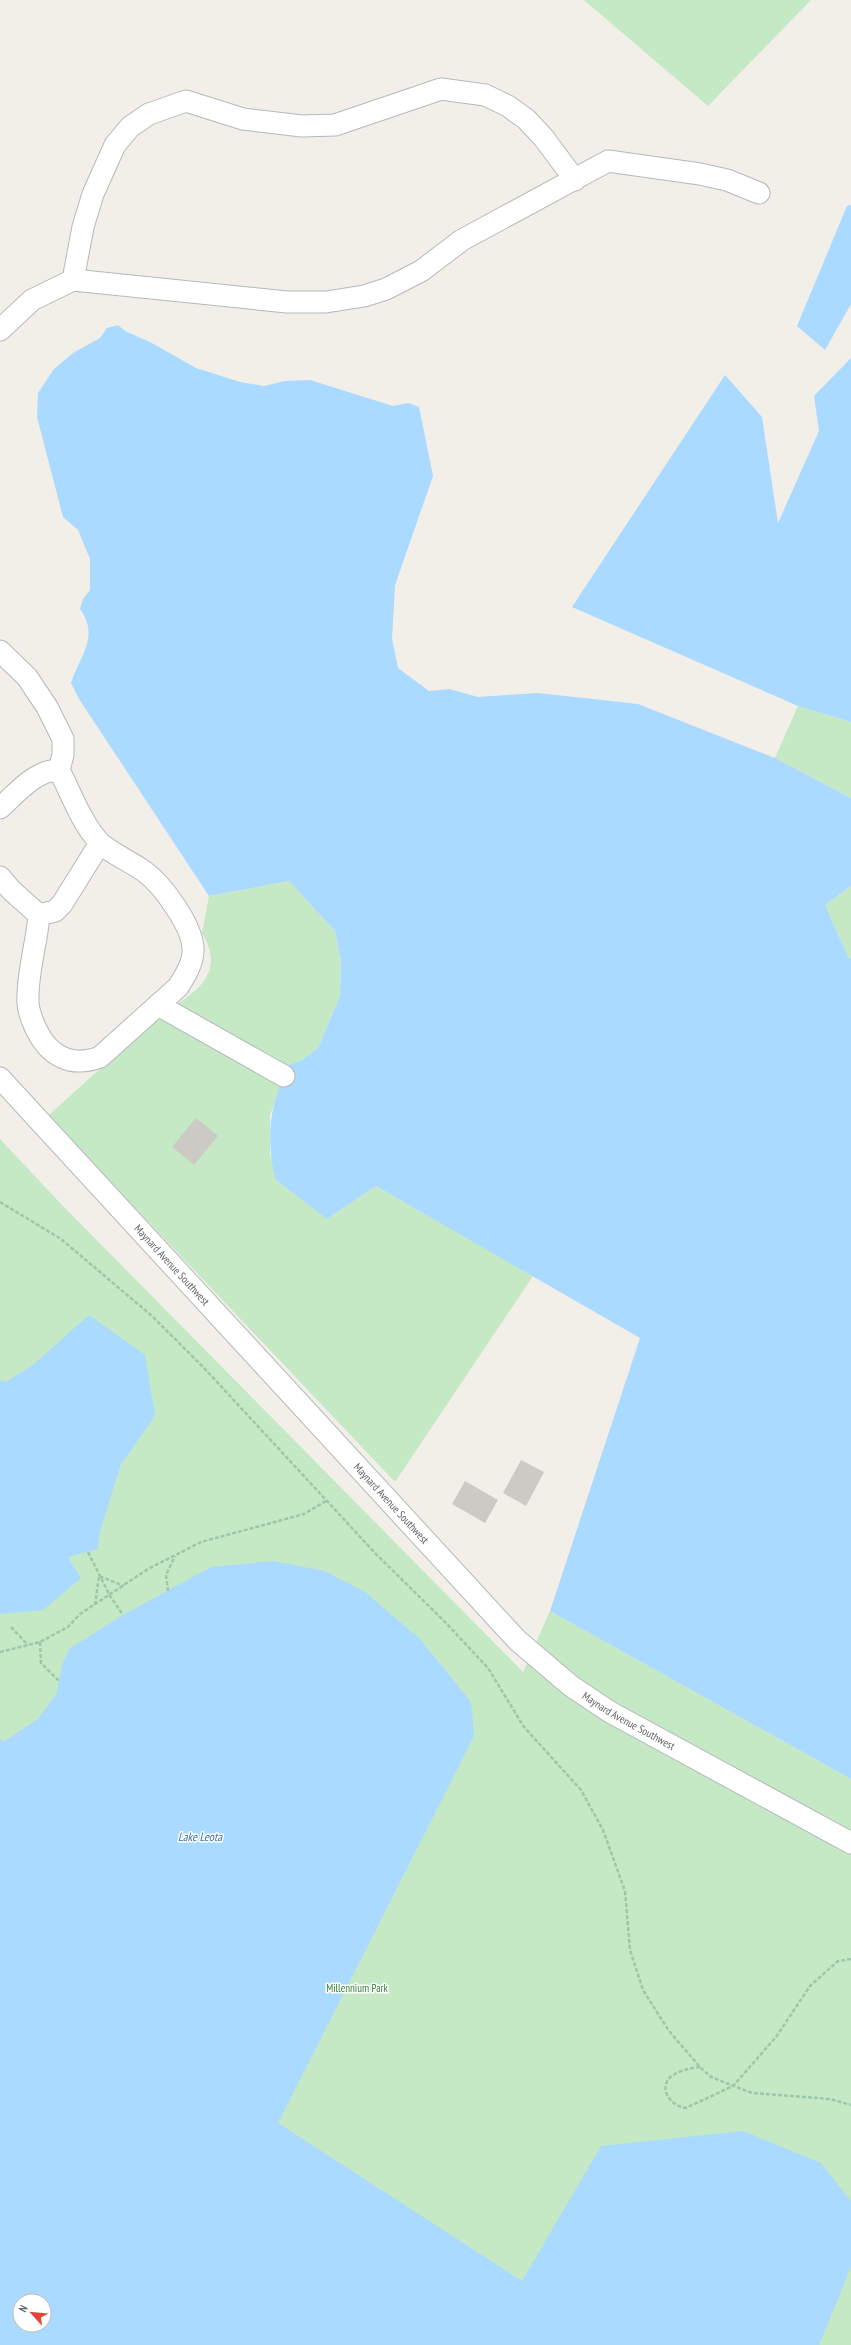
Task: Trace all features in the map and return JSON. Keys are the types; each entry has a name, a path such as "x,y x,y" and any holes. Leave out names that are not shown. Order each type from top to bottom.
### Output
{"street":[{"path":"73,280 82,227 93,194 115,145 130,127 149,114 186,101 243,119 302,126 335,125 442,89 485,95 508,106 526,119 543,137 575,180"},
{"path":"0,330 32,300 73,280 287,302 326,302 364,296 386,289 421,271 462,240 608,161 700,174 727,180 759,193"},
{"path":"0,651 27,677 51,713 63,739 63,755 59,770 89,829 100,843 147,874 168,898 189,932 194,948 191,962 178,987 100,1057 89,1062 76,1062 66,1060 53,1053 40,1036 30,1015 27,998 37,936 38,915 11,890 0,877"},
{"path":"0,808 37,776 48,770 59,770"},
{"path":"38,915 55,911 62,904 100,843"},
{"path":"158,1005 284,1076"},
{"name":"Maynard Avenue Southwest","path":"0,1078 517,1640 571,1686 610,1712 851,1843"}],"path":[{"path":"0,1202 61,1239 152,1316 205,1369 326,1501 488,1668 524,1727 581,1790 603,1830 625,1891 630,1950 643,1990 669,2031 700,2067 711,2077 752,2093 830,2099 851,2105"},
{"path":"0,1652 40,1642 68,1627 80,1614 110,1596 148,1569 201,1542 304,1514 326,1501"},
{"path":"88,1552 110,1596 123,1615"},
{"path":"168,1591 166,1575 175,1555"},
{"path":"99,1576 124,1586"},
{"path":"95,1605 99,1576"},
{"path":"10,1627 28,1645"},
{"path":"40,1642 41,1663 59,1681"},
{"path":"700,2067 688,2069 672,2076 667,2084 666,2091 667,2098 672,2104 686,2108 732,2086 776,2037 810,1986 838,1962 851,1959"}],"green space":[{"path":"584,0 811,0 708,106"},
{"path":"798,706 851,722 851,798 775,758"},
{"path":"289,881 335,931 341,961 340,996 318,1048 302,1060 289,1065 270,1115 270,1155 327,1219 376,1186 533,1276 395,1482 48,1116 159,1015 184,1000 203,982 209,972 211,961 209,948 202,933 209,896"},
{"path":"851,886 851,958 848,957 825,905"},
{"name":"Millennium Park","path":"0,1139 62,1205 523,1672 550,1611 851,1779 851,2345 0,2345"}],"water":[{"path":"851,205 851,304 825,350 797,326 847,206"},
{"path":"118,325 125,331 150,342 196,368 240,382 264,386 285,381 310,380 393,406 408,403 419,407 433,476 395,585 392,639 398,668 429,691 449,689 478,697 538,693 638,704 775,758 851,798 851,886 825,905 848,957 851,958 851,1779 550,1611 640,1338 376,1186 327,1219 275,1179 270,1134 273,1108 277,1094 289,1065 302,1060 318,1048 340,996 341,961 335,931 289,881 209,896 79,699 71,683 83,655 88,637 86,619 80,609 83,599 90,590 90,559 78,530 63,517 37,417 38,393 54,369 73,353 100,338 107,328"},
{"path":"851,358 851,722 798,706 572,607 725,375 762,417 778,523 819,431 814,396"},
{"path":"89,1315 145,1355 155,1416 121,1464 100,1531 98,1549 68,1557 81,1578 43,1610 0,1614 0,1380 6,1382 34,1364"},
{"name":"Lake Leota","path":"273,1561 325,1571 365,1592 420,1639 471,1702 474,1736 278,2123 522,2281 601,2146 743,2131 821,2163 851,2201 851,2267 819,2345 0,2345 0,1740 5,1741 38,1719 57,1693 62,1665 69,1649 123,1615 211,1567"}],"building":[{"path":"196,1118 218,1136 194,1165 172,1147"},
{"path":"521,1460 544,1472 526,1506 503,1493"},
{"path":"465,1481 498,1500 485,1523 452,1504"}]}
